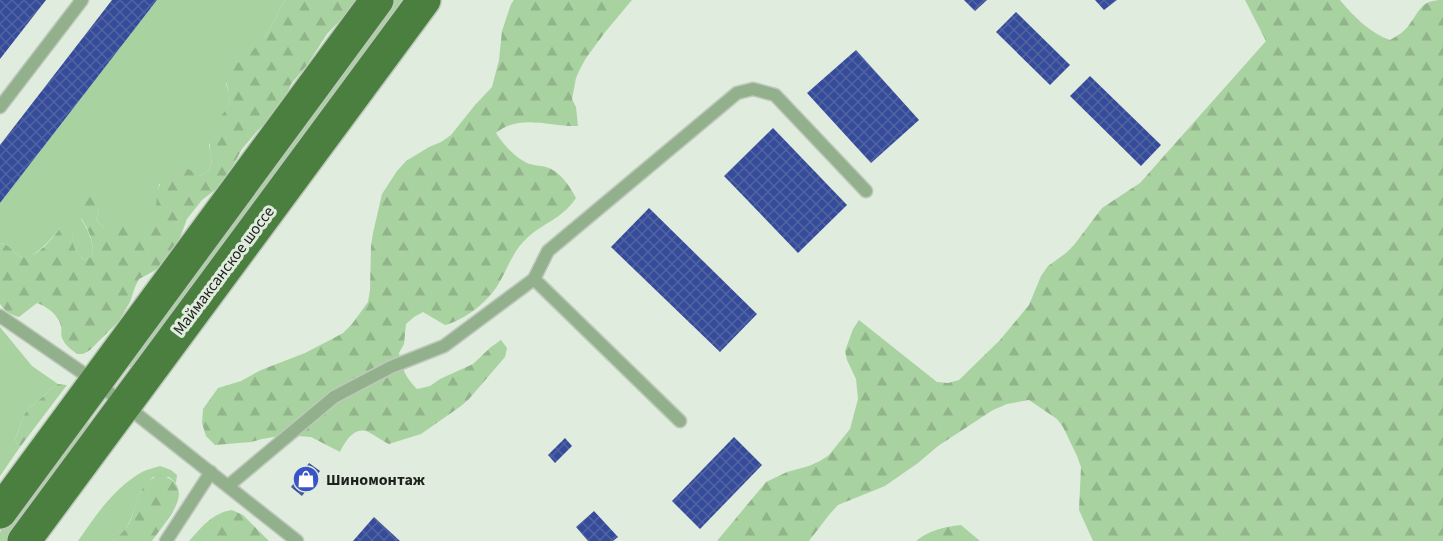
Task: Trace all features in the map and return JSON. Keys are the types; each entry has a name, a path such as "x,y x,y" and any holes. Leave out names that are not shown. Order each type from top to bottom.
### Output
{"main road":[{"path":"0,512 377,0"},
{"name":"Маймаксанское шоссе","path":"24,541 424,0"}],"lane":[{"path":"0,107 82,0"},
{"path":"228,486 334,397 391,367 444,346 534,279 548,251 737,93 753,89 775,95 866,191"},
{"path":"534,279 680,421"},
{"path":"0,316 96,382 297,541"},
{"path":"166,541 211,472"}],"green space":[{"path":"157,0 285,0 266,35 253,51 237,62 226,84 230,102 219,120 209,145 212,164 207,172 199,176 159,184 155,223 151,231 141,227 104,228 96,220 99,209 81,219 90,236 93,250 93,255 85,260 75,248 73,233 60,228 36,253 27,257 19,256 8,246 0,243 0,203"},
{"path":"285,0 357,0 327,34 307,65 291,84 284,100 269,120 242,149 223,184 202,200 187,219 176,248 166,262 139,279 119,321 90,350 77,354 63,340 58,318 44,306 37,303 19,317 6,311 0,304 0,243 8,246 19,256 30,256 53,238 60,228 67,227 73,233 75,248 85,260 93,255 93,247 90,235 78,211 78,201 86,196 96,198 99,209 96,220 104,228 121,220 151,230 157,194 163,178 181,168 199,176 207,172 212,164 211,136 215,125 229,104 225,76 266,35"},
{"path":"389,0 402,0 133,369 124,363"},
{"path":"514,0 632,0 586,58 576,78 572,99 576,107 578,126 525,122 505,127 496,133 517,157 530,164 551,169 560,175 576,198 564,211 521,244 495,290 483,303 460,319 445,325 423,312 414,317 406,324 404,344 399,353 405,372 417,389 430,386 473,364 501,340 507,348 505,357 461,406 421,434 389,444 368,432 361,431 350,437 340,452 311,437 286,435 251,442 215,445 206,436 202,423 203,409 218,388 241,381 261,370 305,353 343,333 368,302 371,246 382,194 406,161 451,135 492,87 499,60 502,31"},
{"path":"1245,0 1340,0 1362,23 1390,40 1405,30 1426,4 1443,0 1443,541 1093,541 1079,510 1081,467 1077,456 1057,419 1029,400 1007,404 993,410 938,446 885,486 838,505 809,541 717,541 766,482 820,461 829,455 850,429 858,399 856,379 845,351 859,320 937,382 948,383 959,380 1000,340 1029,305 1041,276 1048,266 1074,245 1102,208 1140,183 1266,41"},
{"path":"0,327 32,366 58,384 29,408 24,415 15,440 20,447 0,476"},
{"path":"58,384 67,385 20,447 15,440 24,415 29,408"},
{"path":"84,419 92,425 7,541 0,541 0,532"},
{"path":"160,466 177,475 176,483 169,477 153,477 141,491 127,528 117,539 78,541 114,494 132,478"},
{"path":"161,475 172,481 178,488 179,496 171,515 152,541 112,541 127,526 144,487"},
{"path":"232,510 243,515 269,541 189,541 213,517"},
{"path":"961,525 980,541 916,541 937,530"}],"building":[{"path":"0,0 46,0 0,59"},
{"path":"112,0 157,0 0,203 0,145"},
{"path":"964,0 987,0 975,11"},
{"path":"1095,0 1117,0 1104,10"},
{"path":"1016,12 1070,65 1050,85 996,32"},
{"path":"856,50 919,120 871,163 807,93"},
{"path":"1090,76 1161,145 1141,166 1070,96"},
{"path":"773,128 847,205 798,253 724,176"},
{"path":"649,208 757,314 720,352 611,247"},
{"path":"734,437 762,465 700,529 672,501"},
{"path":"565,438 572,446 555,463 548,455"},
{"name":"Шиномонтаж","path":"309,463 320,471 302,496 291,487"},
{"path":"594,511 618,537 613,541 588,541 576,527"},
{"path":"374,517 400,541 353,541"}],"place":[{"name":"Шиномонтаж","path":"306,479"}]}
